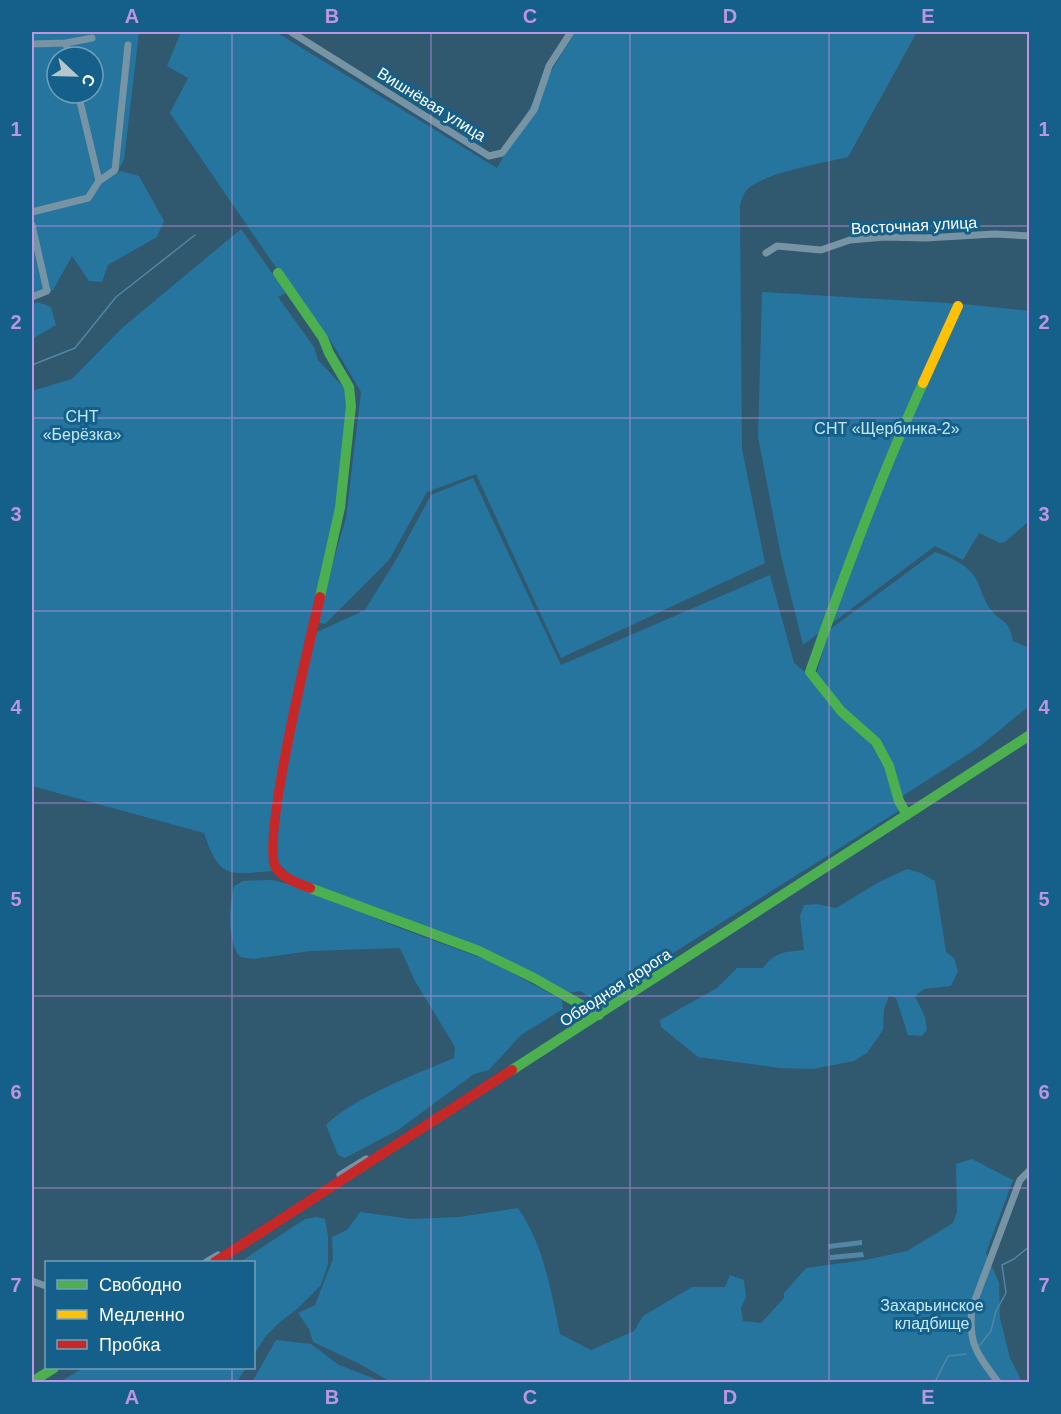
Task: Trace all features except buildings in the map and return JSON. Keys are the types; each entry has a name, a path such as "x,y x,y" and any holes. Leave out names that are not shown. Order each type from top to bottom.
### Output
{"street":[{"name":"Вишнёвая улица","path":"291,32 489,156 502,153 534,110 549,66 571,32"},
{"path":"32,44 66,43 92,38"},
{"path":"32,212 88,198 99,181 115,170 128,45"},
{"path":"81,105 99,181"},
{"path":"32,225 47,291 32,297"},
{"name":"Восточная улица","path":"766,253 777,246 820,250 850,240 885,237 925,238 995,234 1029,236"},
{"path":"278,273 323,338 349,387 351,406 340,508 304,658 278,795 272,857 275,867 289,880 479,951 534,978 599,1015"},
{"path":"907,815 899,801 889,766 876,742 841,711 810,672 897,441 958,306"},
{"name":"Обводная дорога","path":"218,1261 1029,735"},
{"path":"209,1261 358,1163 388,1150"},
{"path":"998,1383 972,1342 970,1325 972,1308 1020,1180 1029,1170"},
{"path":"32,1382 52,1369"}],"green space":[{"path":"32,32 139,32 124,160 116,174 121,171 139,176 164,221 157,237 108,265 102,282 89,281 72,256 53,290 32,299"},
{"path":"181,32 276,32 497,168 536,96 575,32 917,32 848,157 764,179 745,192 740,205 742,449 765,563 561,658 476,474 427,492 389,560 325,624 315,622 346,518 361,392 329,338 277,269 170,113 188,78 167,66"},
{"name":"СНТ «Берёзка»","path":"241,229 286,293 278,297 314,347 318,360 347,391 349,412 339,499 269,862 272,871 235,873 220,866 209,848 204,833 32,786 32,391 72,379 122,328"},
{"name":"СНТ «Щербинка-2»","path":"762,292 963,304 1029,311 1029,521 1005,542 1000,543 979,533 963,560 935,546 803,645 781,556 758,437"},
{"path":"38,302 51,307 56,325 32,339 32,304"},
{"path":"473,478 561,665 770,575 794,663 869,740 887,771 900,810 605,996 594,1000 580,991 569,993 293,877 279,864 276,854 282,794 294,720 315,633 365,610 397,558 431,495"},
{"path":"935,552 955,560 972,573 989,607 1007,625 1013,641 1029,648 1029,706 979,747 901,797 860,725 816,675 829,630"},
{"path":"907,869 921,873 935,881 946,952 954,958 958,971 951,986 924,989 915,996 925,1017 927,1030 922,1036 908,1035 896,998 889,996 884,1009 883,1030 867,1053 854,1061 813,1069 780,1068 698,1057 661,1027 660,1020 717,988 737,968 763,968 780,954 804,950 800,916 804,905 817,904 836,908 879,882"},
{"path":"272,880 304,888 399,928 490,961 562,1000 563,1009 521,1035 489,1070 474,1074 398,1130 345,1158 338,1155 326,1125 369,1096 454,1058 455,1047 415,981 400,948 310,951 254,959 240,957 231,933 230,913 234,886 243,881"},
{"name":"Захарьинское кладбище","path":"972,1159 1013,1180 986,1253 999,1283 1000,1318 1010,1358 1022,1382 391,1382 360,1364 313,1342 309,1329 298,1313 315,1305 333,1259 332,1237 347,1230 360,1212 411,1219 459,1217 518,1208 540,1253 550,1285 560,1334 591,1350 634,1331 643,1316 692,1287 725,1287 730,1275 744,1280 746,1297 741,1308 743,1321 761,1323 784,1298 784,1293 806,1268 865,1260 907,1251 953,1223 957,1212 956,1164"},
{"path":"317,1217 325,1219 328,1236 328,1264 321,1285 265,1337 255,1353 255,1261 242,1261 305,1219"},
{"path":"276,1340 311,1344 339,1365 383,1382 252,1382"},
{"path":"81,1369 245,1369 237,1382 60,1382"}],"shaded area":[{"path":"862,1240 862,1245 829,1249 828,1244"},
{"path":"863,1252 864,1257 830,1260 830,1255"}],"waterway":[{"path":"32,365 75,348 116,297 195,235"},
{"path":"979,1346 991,1331 996,1311 1006,1293 1002,1265 1030,1246"},
{"path":"935,1382 948,1356 966,1354"}],"traffic: fast":[{"path":"278,273 323,338 349,387 351,406 340,508 320,597"},
{"path":"907,815 899,801 889,766 876,742 841,711 810,672 863,526 923,383"},
{"path":"512,1070 1030,735"},
{"path":"310,888 479,951 534,978 599,1015"},
{"path":"32,1382 52,1369"}],"traffic: slow":[{"path":"923,383 958,306"}],"traffic: jam":[{"path":"310,888 279,872 273,851 275,821 289,738 320,597"},
{"path":"217,1261 512,1070"}]}
